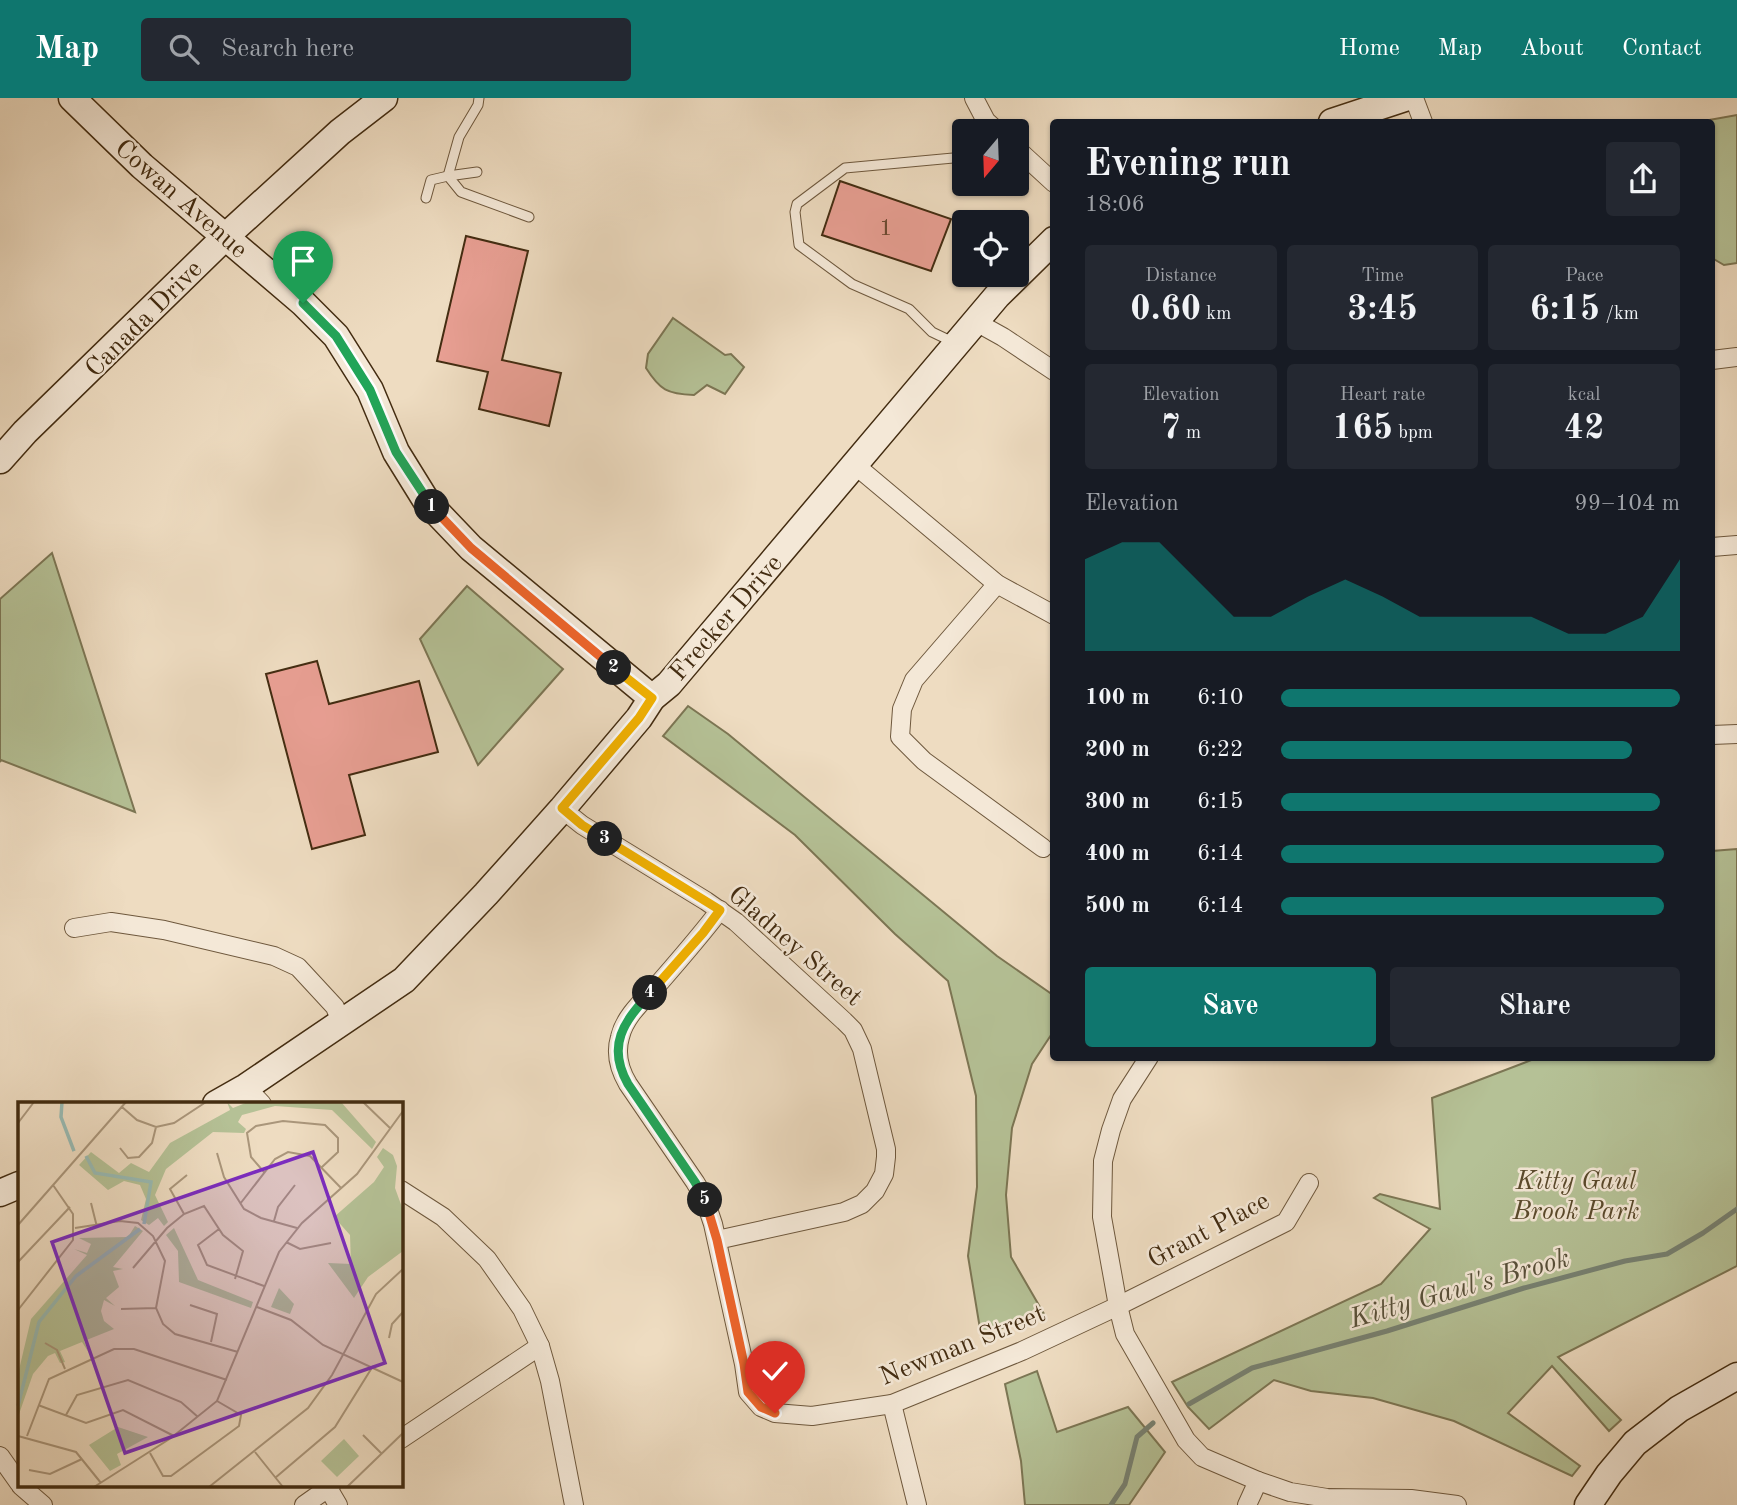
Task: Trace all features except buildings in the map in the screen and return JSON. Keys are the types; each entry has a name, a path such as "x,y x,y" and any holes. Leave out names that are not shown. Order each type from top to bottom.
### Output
{"street":[{"name":"Canada Drive","path":"0,460 25,432 225,237 340,132 384,98"},
{"path":"974,98 984,119"},
{"path":"1341,119 1405,98"},
{"path":"1414,98 1422,119"},
{"name":"Cowan Avenue","path":"77,100 142,166 303,303 336,336 370,390 396,452 427,502 471,548 652,698"},
{"path":"1029,160 1050,179"},
{"name":"Frecker Drive","path":"224,1102 254,1095 341,1022 404,980 486,894 562,808 639,718 652,698 669,684 956,344 998,296 1050,244"},
{"path":"976,322 1050,368"},
{"path":"1715,360 1737,357"},
{"path":"855,465 997,584 1050,613"},
{"path":"1715,547 1737,545"},
{"path":"997,584 914,680 902,709 900,737 924,761 1043,848"},
{"path":"1715,735 1737,734"},
{"name":"Gladney Street","path":"562,808 582,825 736,922 853,1030 866,1058 886,1149 884,1174 876,1191 862,1204 844,1212 717,1240"},
{"name":"Newman Street","path":"720,910 629,1017 620,1035 618,1057 628,1084 700,1190 710,1214 748,1392 761,1407 775,1413 812,1416 892,1404 1022,1351 1118,1306"},
{"path":"74,928 111,922 164,930 274,956 298,967 335,1007 341,1022"},
{"path":"1146,1061 1122,1099 1111,1130 1103,1161 1102,1217 1125,1334 1186,1440 1202,1457 1290,1492 1314,1497 1411,1499 1457,1505"},
{"name":"Grant Place","path":"1118,1306 1286,1222 1309,1184"},
{"path":"0,1193 18,1185"},
{"path":"402,1191 443,1217 487,1259 522,1309 540,1346 550,1381 574,1505"},
{"path":"402,1438 540,1346"},
{"path":"1588,1505 1635,1443 1679,1409 1737,1376"},
{"path":"892,1404 917,1505"},
{"path":"0,1456 18,1481"},
{"path":"1247,1505 1258,1481"},
{"path":"24,1488 43,1505"},
{"path":"304,1505 328,1488"},
{"path":"330,1488 338,1505"}],"lane":[{"path":"448,176 459,137 478,105 479,98"},
{"path":"952,158 845,168 797,204 795,212 799,245 852,284 909,309 932,332 956,344"},
{"path":"426,198 431,180 477,172"},
{"path":"448,176 461,192 529,217"}],"green space":[{"path":"1737,115 1737,263 1724,265 1715,260 1715,119"},
{"path":"673,318 725,355 731,354 744,367 725,394 707,385 694,395 671,392 660,386 646,368 648,354"},
{"path":"52,553 135,812 1,760 0,762 0,599"},
{"path":"467,586 563,669 478,765 420,639"},
{"path":"688,706 728,734 997,956 1050,993 1050,1037 1032,1064 1012,1128 1006,1195 1011,1257 1044,1314 981,1335 968,1256 977,1187 976,1096 948,981 895,934 795,835 663,736"},
{"name":"Kitty Gaul Brook Park","path":"1737,849 1737,1266 1558,1357 1621,1420 1609,1431 1552,1366 1508,1413 1580,1466 1572,1476 1454,1421 1373,1398 1311,1391 1274,1380 1209,1429 1188,1407 1172,1382 1381,1284 1430,1229 1374,1198 1380,1194 1440,1209 1432,1098 1529,1061 1715,1061 1715,851"},
{"path":"1037,1371 1057,1432 1128,1407 1165,1452 1129,1505 1025,1505 1021,1461 1005,1384"}],"waterway":[{"name":"Kitty Gaul's Brook","path":"1189,1404 1252,1368 1387,1331 1524,1288 1625,1261 1667,1254 1737,1209"},
{"name":"Kitty Gaul's Brook","path":"1111,1505 1125,1484 1137,1437 1153,1423"}],"route":[{"path":"303,303 336,336 370,390 396,452 427,502 471,548 652,698 639,718 562,808 582,825 720,910 629,1017 620,1035 618,1057 628,1084 704,1198 717,1240 748,1392 761,1407 775,1413"}]}
